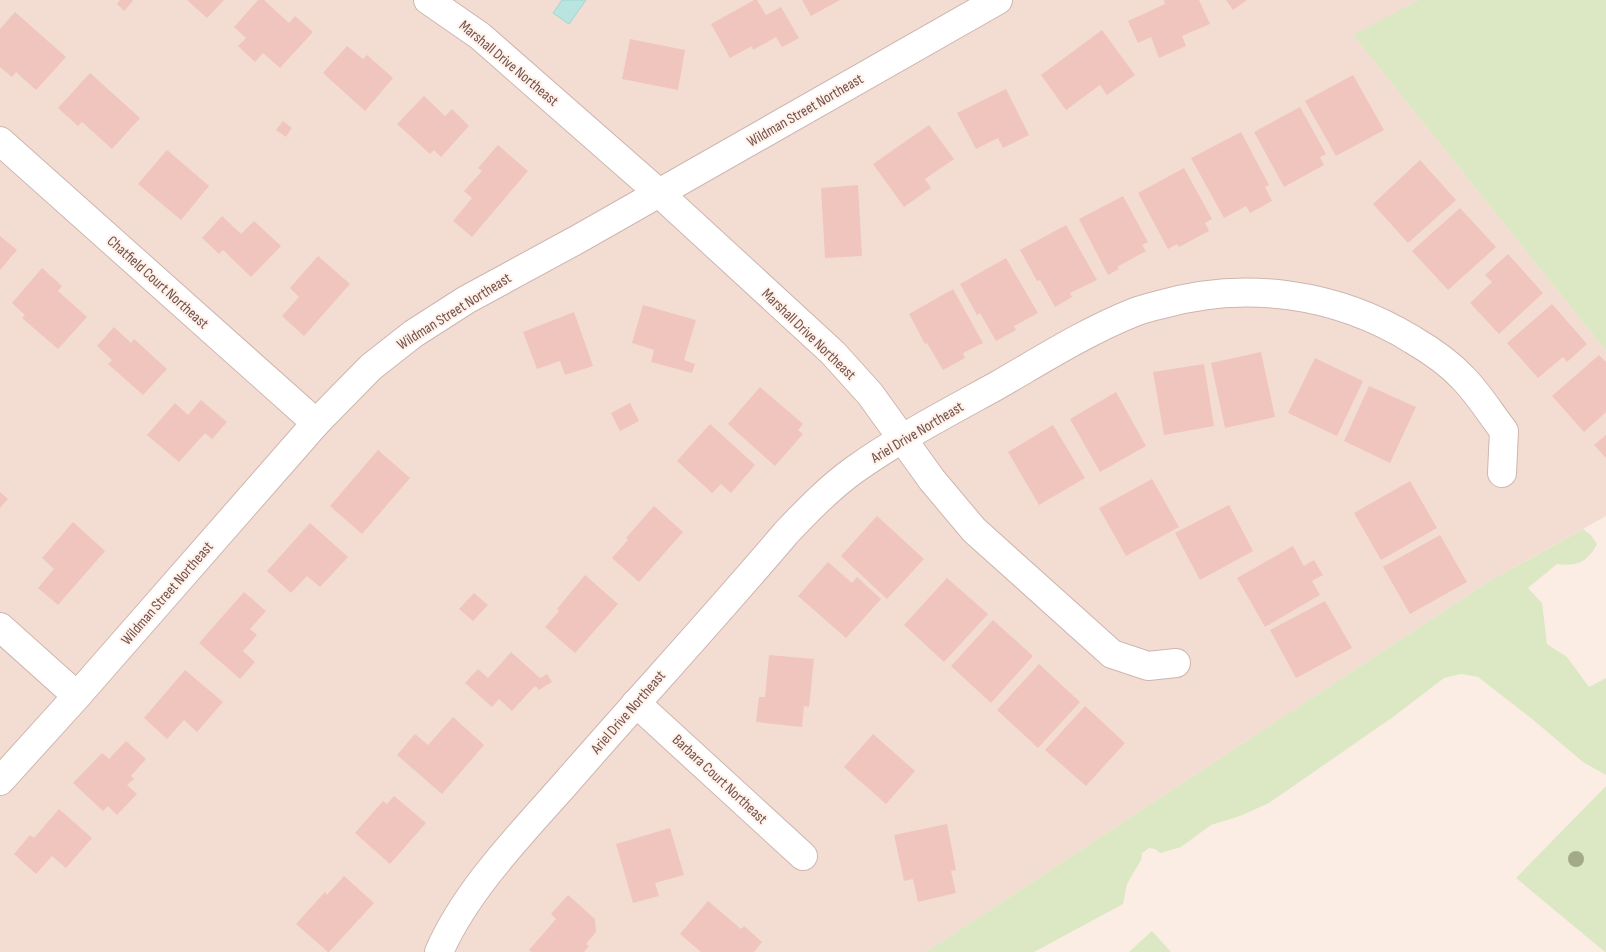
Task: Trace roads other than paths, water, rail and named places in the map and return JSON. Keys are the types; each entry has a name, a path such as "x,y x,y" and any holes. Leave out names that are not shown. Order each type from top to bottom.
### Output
{"street":[{"name":"Marshall Drive Northeast","path":"428,0 480,36 659,193 833,353 870,394 932,480 974,530 1112,654 1148,666 1176,663"},
{"name":"Wildman Street Northeast","path":"0,781 316,423 371,367 413,334 466,300 580,238 998,0"},
{"name":"Chatfield Court Northeast","path":"0,141 316,423"},
{"name":"Ariel Drive Northeast","path":"439,952 446,934 480,883 636,703 809,509 853,471 902,438 1095,330 1136,311 1180,298 1226,292 1267,292 1310,298 1353,310 1394,328 1431,351 1463,378 1504,431 1502,473"},
{"path":"0,627 77,696"},
{"name":"Barbara Court Northeast","path":"636,703 803,856"}],"water":[{"path":"562,0 586,0 569,24 553,13"}]}
